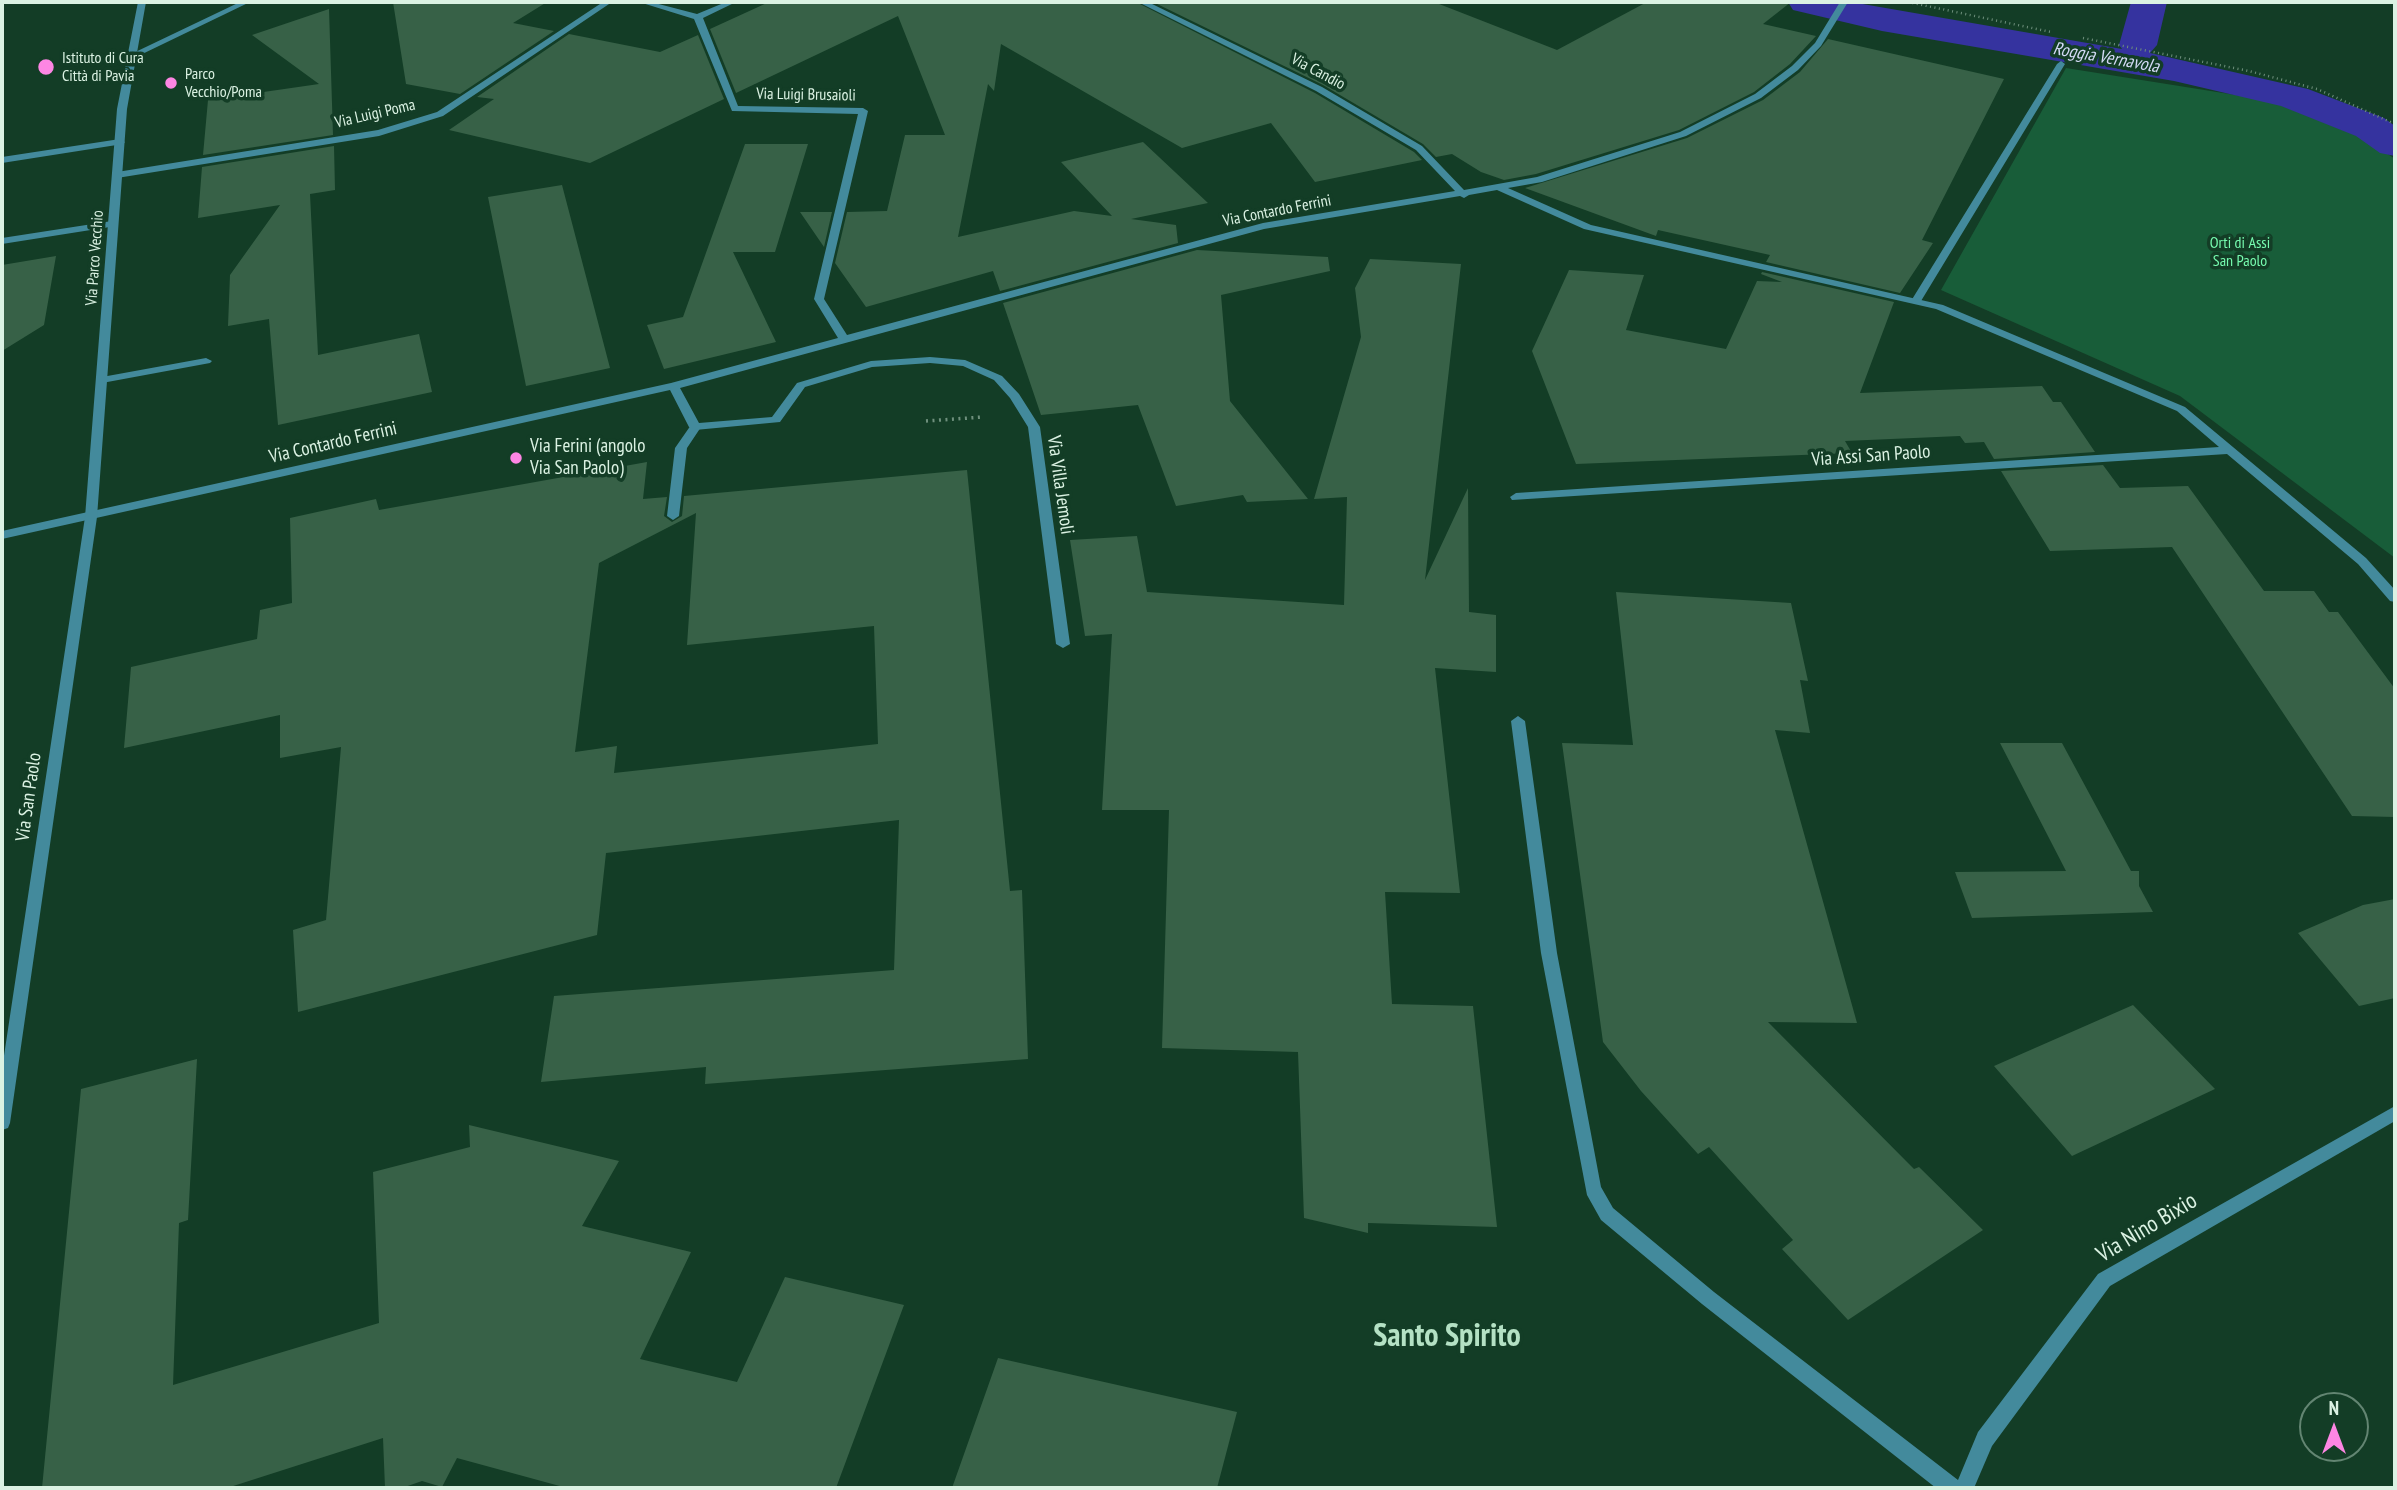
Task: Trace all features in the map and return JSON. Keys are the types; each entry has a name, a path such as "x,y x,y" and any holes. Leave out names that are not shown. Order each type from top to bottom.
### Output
{"street":[{"name":"Via Parco Vecchio","path":"91,517 122,109 142,2"},
{"path":"131,56 246,2"},
{"name":"Via Luigi Poma","path":"117,175 379,133 440,114 608,2"},
{"path":"643,2 698,17 732,2"},
{"name":"Via Candio","path":"1142,2 1319,89 1408,141 1419,148 1464,195"},
{"name":"Via Contardo Ferrini","path":"2,535 673,386 1263,226 1464,195 1539,180 1683,134 1758,96 1795,68 1818,44 1844,2"},
{"name":"Via Luigi Brusaioli","path":"698,17 735,109 863,111 819,299 844,339"},
{"path":"1916,301 2061,64"},
{"path":"2,160 120,142"},
{"path":"1500,188 1588,227 1939,307 2181,409 2362,561 2395,598"},
{"path":"2,241 112,224"},
{"name":"Via Villa Jemoli","path":"695,427 776,419 801,385 871,364 930,360 965,363 998,378 1015,396 1034,427 1063,644"},
{"path":"102,380 206,361"},
{"path":"673,386 695,427 681,448 673,516"},
{"name":"Via Assi San Paolo","path":"1516,497 2230,450"},
{"name":"Via San Paolo","path":"2,1123 6,1063 91,517"},
{"path":"1518,720 1549,953 1592,1189 1607,1214 1952,1488"},
{"name":"Via Nino Bixio","path":"1964,1488 1985,1439 2104,1280 2395,1113"}],"path":[{"path":"1908,2 2060,34"},
{"path":"2072,36 2249,71 2317,89 2395,124"},
{"path":"926,421 986,417"}],"green space":[{"name":"Orti di Assi San Paolo","path":"2066,68 2324,109 2395,159 2395,558 2180,396 1941,290"}],"building":[{"path":"393,2 547,2 513,23 554,31 460,94 406,84"},
{"path":"769,2 1136,2 1315,93 1414,152 1422,160 1315,182 1271,123 1182,148 1001,44 994,91 988,84 958,237 1074,211 1112,216 1061,162 1143,142 1208,203 1131,219 1176,225 1178,243 1000,291 993,271 866,307 835,263 847,212 887,211 905,135 945,135 898,16 736,93 710,29"},
{"path":"1153,2 1434,2 1557,50 1647,2 1791,2 1763,24 1816,36 1790,64 1754,92 1679,130 1536,174 1504,180 1481,172 1452,154 1436,157 1423,144 1323,85"},
{"path":"329,9 333,135 203,155 208,100 319,84 252,35"},
{"path":"569,34 660,52 698,35 724,99 590,163 449,130 494,99 477,97"},
{"path":"1828,39 2004,79 1922,240 1933,243 1900,293 1766,262 1770,255 1658,230 1656,236 1525,188 1687,138 1763,100 1800,72"},
{"path":"745,144 808,144 775,252 733,252 776,342 664,369 647,325 683,317"},
{"path":"334,146 335,190 310,194 318,355 419,334 432,392 278,425 269,319 228,326 230,275 280,205 198,218 202,167"},
{"path":"562,185 610,368 526,386 488,197"},
{"path":"800,212 832,212 824,247"},
{"path":"1197,250 1328,257 1330,271 1221,295 1230,401 1308,499 1247,502 1243,495 1176,506 1138,405 1041,415 1003,303"},
{"path":"56,256 44,325 2,351 2,265"},
{"path":"1370,259 1461,264 1425,580 1468,488 1469,612 1496,615 1496,672 1435,668 1460,893 1385,892 1392,1004 1473,1006 1497,1227 1368,1223 1368,1233 1304,1218 1298,1052 1162,1048 1169,810 1102,810 1112,634 1085,636 1070,540 1137,536 1147,592 1344,605 1347,497 1314,499 1361,337 1355,288"},
{"path":"1569,270 1644,275 1626,330 1726,349 1757,281 1782,282 1761,274 1762,272 1894,302 1860,393 2042,386 2053,402 2061,402 2095,452 1994,459 1984,442 1965,443 1960,436 1845,441 1852,453 1576,464 1532,351"},
{"path":"647,462 643,499 667,497 664,516 672,522 682,516 684,496 967,470 1010,891 1022,890 1028,1059 705,1084 706,1067 541,1082 554,996 894,970 899,820 606,853 597,935 298,1012 293,930 326,920 341,747 280,758 280,715 124,748 131,667 257,639 260,610 292,603 290,518 376,499 379,510","holes":["696,513 687,645 874,626 878,744 614,773 617,746 575,752 599,563"]},
{"path":"2103,465 2120,488 2188,486 2264,591 2314,591 2329,612 2338,612 2395,689 2395,817 2352,816 2172,547 2050,551 2001,471"},
{"path":"1616,592 1791,603 1808,681 1800,680 1810,733 1775,730 1857,1023 1768,1022 1914,1169 1919,1167 1983,1230 1848,1320 1782,1249 1793,1240 1709,1147 1698,1154 1641,1091 1603,1042 1562,743 1633,745"},
{"path":"2000,743 2062,743 2131,871 2139,871 2139,886 2153,912 1972,918 1955,872 2066,871"},
{"path":"2395,899 2395,998 2359,1006 2298,933 2363,905"},
{"path":"2133,1005 2215,1089 2072,1156 1994,1066"},
{"path":"197,1059 188,1220 179,1223 173,1385 379,1323 373,1172 470,1147 469,1125 619,1161 582,1226 691,1252 640,1359 737,1382 785,1277 904,1305 836,1488 567,1488 457,1458 442,1487 422,1481 402,1488 385,1488 383,1438 227,1488 42,1488 81,1089"},
{"path":"998,1358 1237,1412 1217,1488 952,1488"}],"waterway":[{"name":"Roggia Vernavola","path":"1806,2 1882,20 2174,69 2294,97 2370,127 2395,144"},
{"path":"2138,45 2149,2"},
{"path":"2133,62 2137,54"}],"place":[{"name":"Istituto di Cura Città di Pavia","path":"46,67"},
{"name":"Parco Vecchio/Poma","path":"171,83"},
{"name":"Via Ferini (angolo Via San Paolo)","path":"516,458"}],"district":[{"name":"Santo Spirito","path":"1447,1337"}]}
